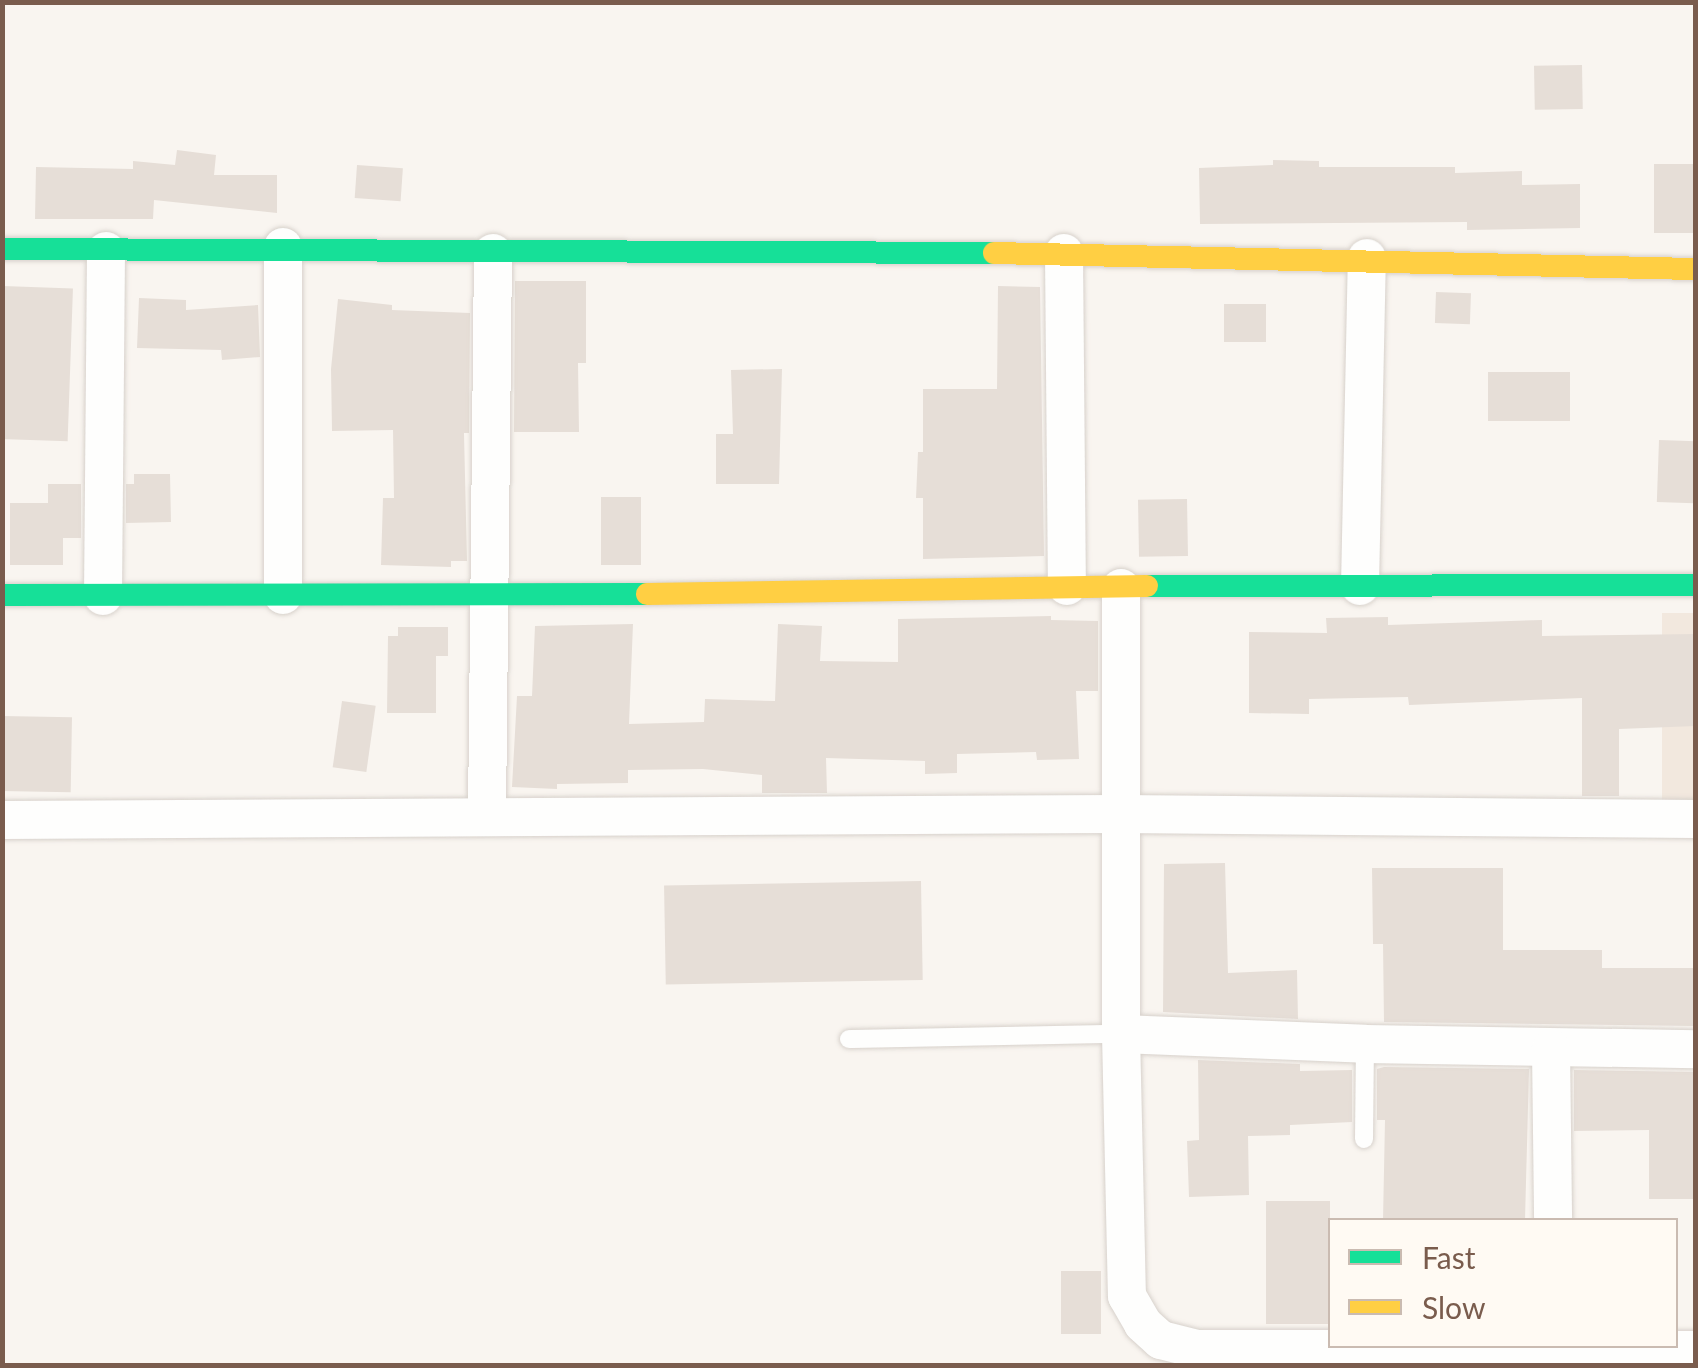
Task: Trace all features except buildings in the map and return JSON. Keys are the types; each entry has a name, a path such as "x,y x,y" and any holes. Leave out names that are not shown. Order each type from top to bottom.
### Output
{"street":[{"path":"283,247 283,595"},
{"path":"2,249 283,247 493,252 1064,253 1696,269"},
{"path":"104,596 106,251"},
{"path":"486,816 493,252"},
{"path":"1064,253 1067,586"},
{"path":"1360,586 1367,258"},
{"path":"2,595 488,597 1067,586 1696,585"},
{"path":"1121,588 1121,1034 1127,1296 1144,1324 1161,1340 1196,1350 1435,1348"},
{"path":"2,820 1120,814 1696,819"},
{"path":"1121,1034 1550,1049 1696,1049"},
{"path":"1550,1049 1553,1218"},
{"path":"1601,1348 1696,1350"}],"lane":[{"path":"848,1040 1121,1034"},
{"path":"1364,1140 1365,1044"}],"shaded area":[{"path":"1662,613 1695,613 1695,801 1662,801"}],"traffic: fast":[{"path":"2,249 994,253"},
{"path":"1147,586 1696,585"},
{"path":"2,595 647,594"}],"traffic: slow":[{"path":"994,253 1696,269"},
{"path":"647,594 1147,586"}]}
